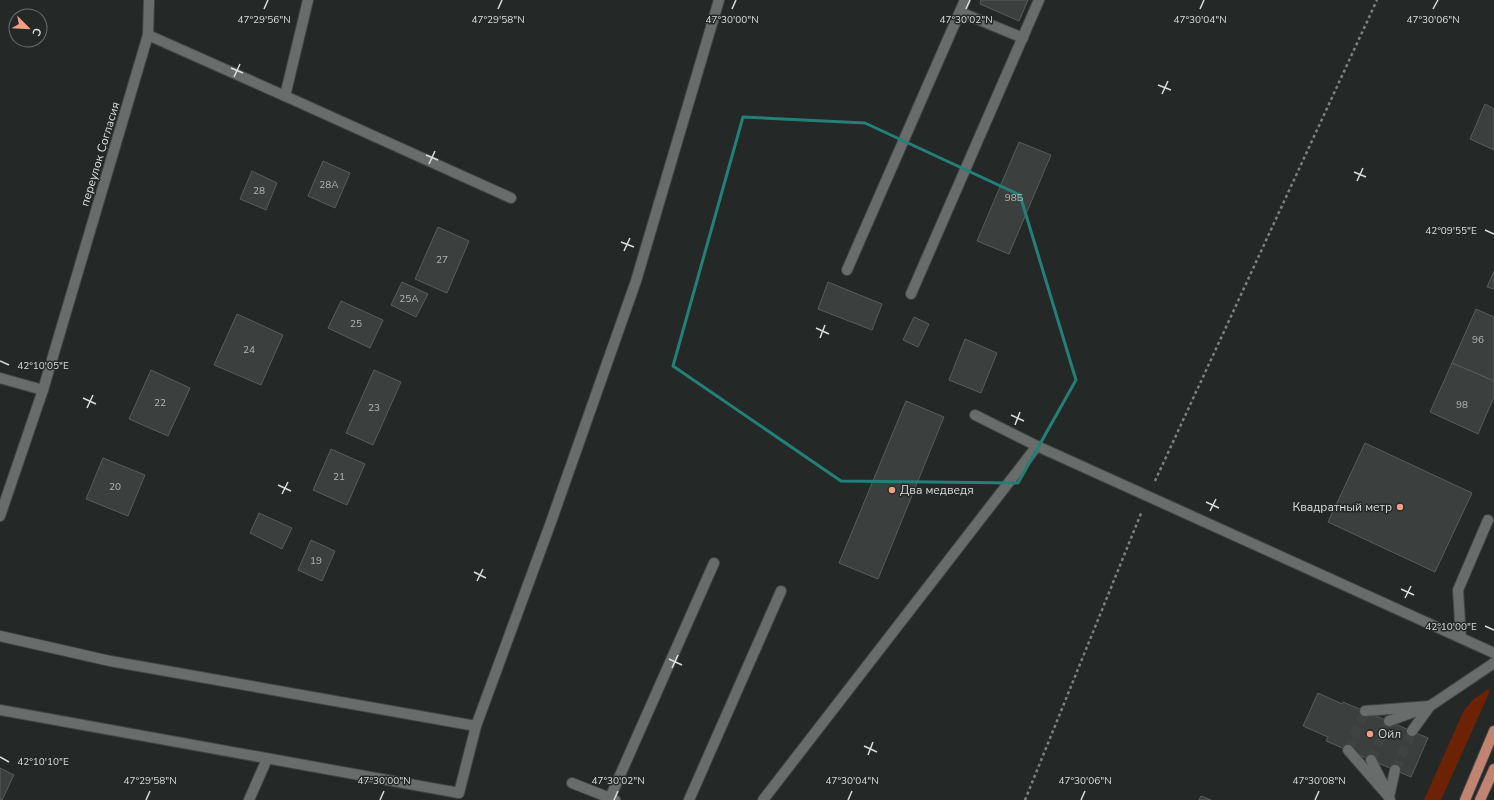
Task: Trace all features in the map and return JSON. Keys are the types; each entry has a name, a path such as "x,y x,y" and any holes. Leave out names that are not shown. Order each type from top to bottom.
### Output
{"main road":[{"path":"1465,800 1494,731"},
{"path":"1480,800 1494,769"}],"street":[{"name":"переулок Согласия","path":"0,516 42,390 148,35 149,0"},
{"path":"285,96 308,0"},
{"path":"0,710 459,793 476,726 551,522 636,281 719,0"},
{"path":"846,270 965,0"},
{"path":"911,294 1039,0"},
{"path":"960,12 1023,38"},
{"path":"148,35 512,198"},
{"path":"0,378 42,390"},
{"path":"975,415 1037,446 1148,497 1494,653"},
{"path":"763,800 1037,446"},
{"path":"1461,638 1458,590 1488,520"},
{"path":"572,783 612,799 714,563"},
{"path":"689,800 782,591"},
{"path":"0,636 110,662 476,726"},
{"path":"1388,721 1430,706 1494,663"},
{"path":"1364,711 1430,706"},
{"path":"1412,731 1430,706"},
{"path":"1348,750 1390,799"},
{"path":"249,800 267,759"},
{"path":"1372,760 1390,799"},
{"path":"1390,799 1395,770"}],"path":[{"path":"1024,800 1148,497 1377,0"}],"highlighted area":[{"path":"743,117 865,123 1020,195 1076,380 1018,483 841,481 673,366"}],"shaded area":[{"path":"1488,689 1490,691 1441,800 1424,800 1464,710 1474,699"}],"building":[{"path":"981,0 1028,0 1019,21 980,4"},
{"path":"1485,104 1494,109 1494,150 1470,139"},
{"path":"1019,142 1051,155 1009,254 977,241"},
{"path":"323,161 350,173 335,208 308,196"},
{"path":"252,171 277,183 266,210 240,199"},
{"path":"438,227 469,241 447,293 415,279"},
{"path":"1494,271 1494,289 1487,287"},
{"path":"402,282 428,294 416,317 391,305"},
{"path":"828,282 882,304 872,330 818,309"},
{"path":"341,301 383,320 370,348 328,328"},
{"path":"1476,309 1494,317 1494,381 1452,363"},
{"path":"237,314 283,335 261,385 214,365"},
{"path":"914,317 929,324 918,347 903,340"},
{"path":"965,339 997,353 981,393 949,380"},
{"path":"1452,363 1494,381 1494,397 1478,434 1430,412"},
{"path":"151,370 190,388 168,436 129,419"},
{"path":"374,370 401,382 373,445 346,433"},
{"name":"Два медведя","path":"906,401 944,417 878,579 839,563"},
{"name":"Квадратный метр","path":"1365,443 1472,493 1435,572 1328,522"},
{"path":"331,449 365,464 347,505 313,490"},
{"path":"103,458 145,475 128,516 86,499"},
{"path":"259,513 292,528 282,549 250,533"},
{"path":"311,540 335,551 322,581 298,570"},
{"name":"Ойл","path":"1318,693 1428,738 1411,777 1326,741 1328,737 1303,726"},
{"path":"0,768 14,775 2,800 0,800"},
{"path":"1201,796 1211,800 1199,800"}],"tunnel":[{"path":"1348,750 1365,711"},
{"path":"1371,760 1389,721"},
{"path":"1395,770 1412,731"}],"place":[{"name":"Два медведя","path":"892,490"},
{"name":"Квадратный метр","path":"1400,507"},
{"name":"Ойл","path":"1370,734"}]}
